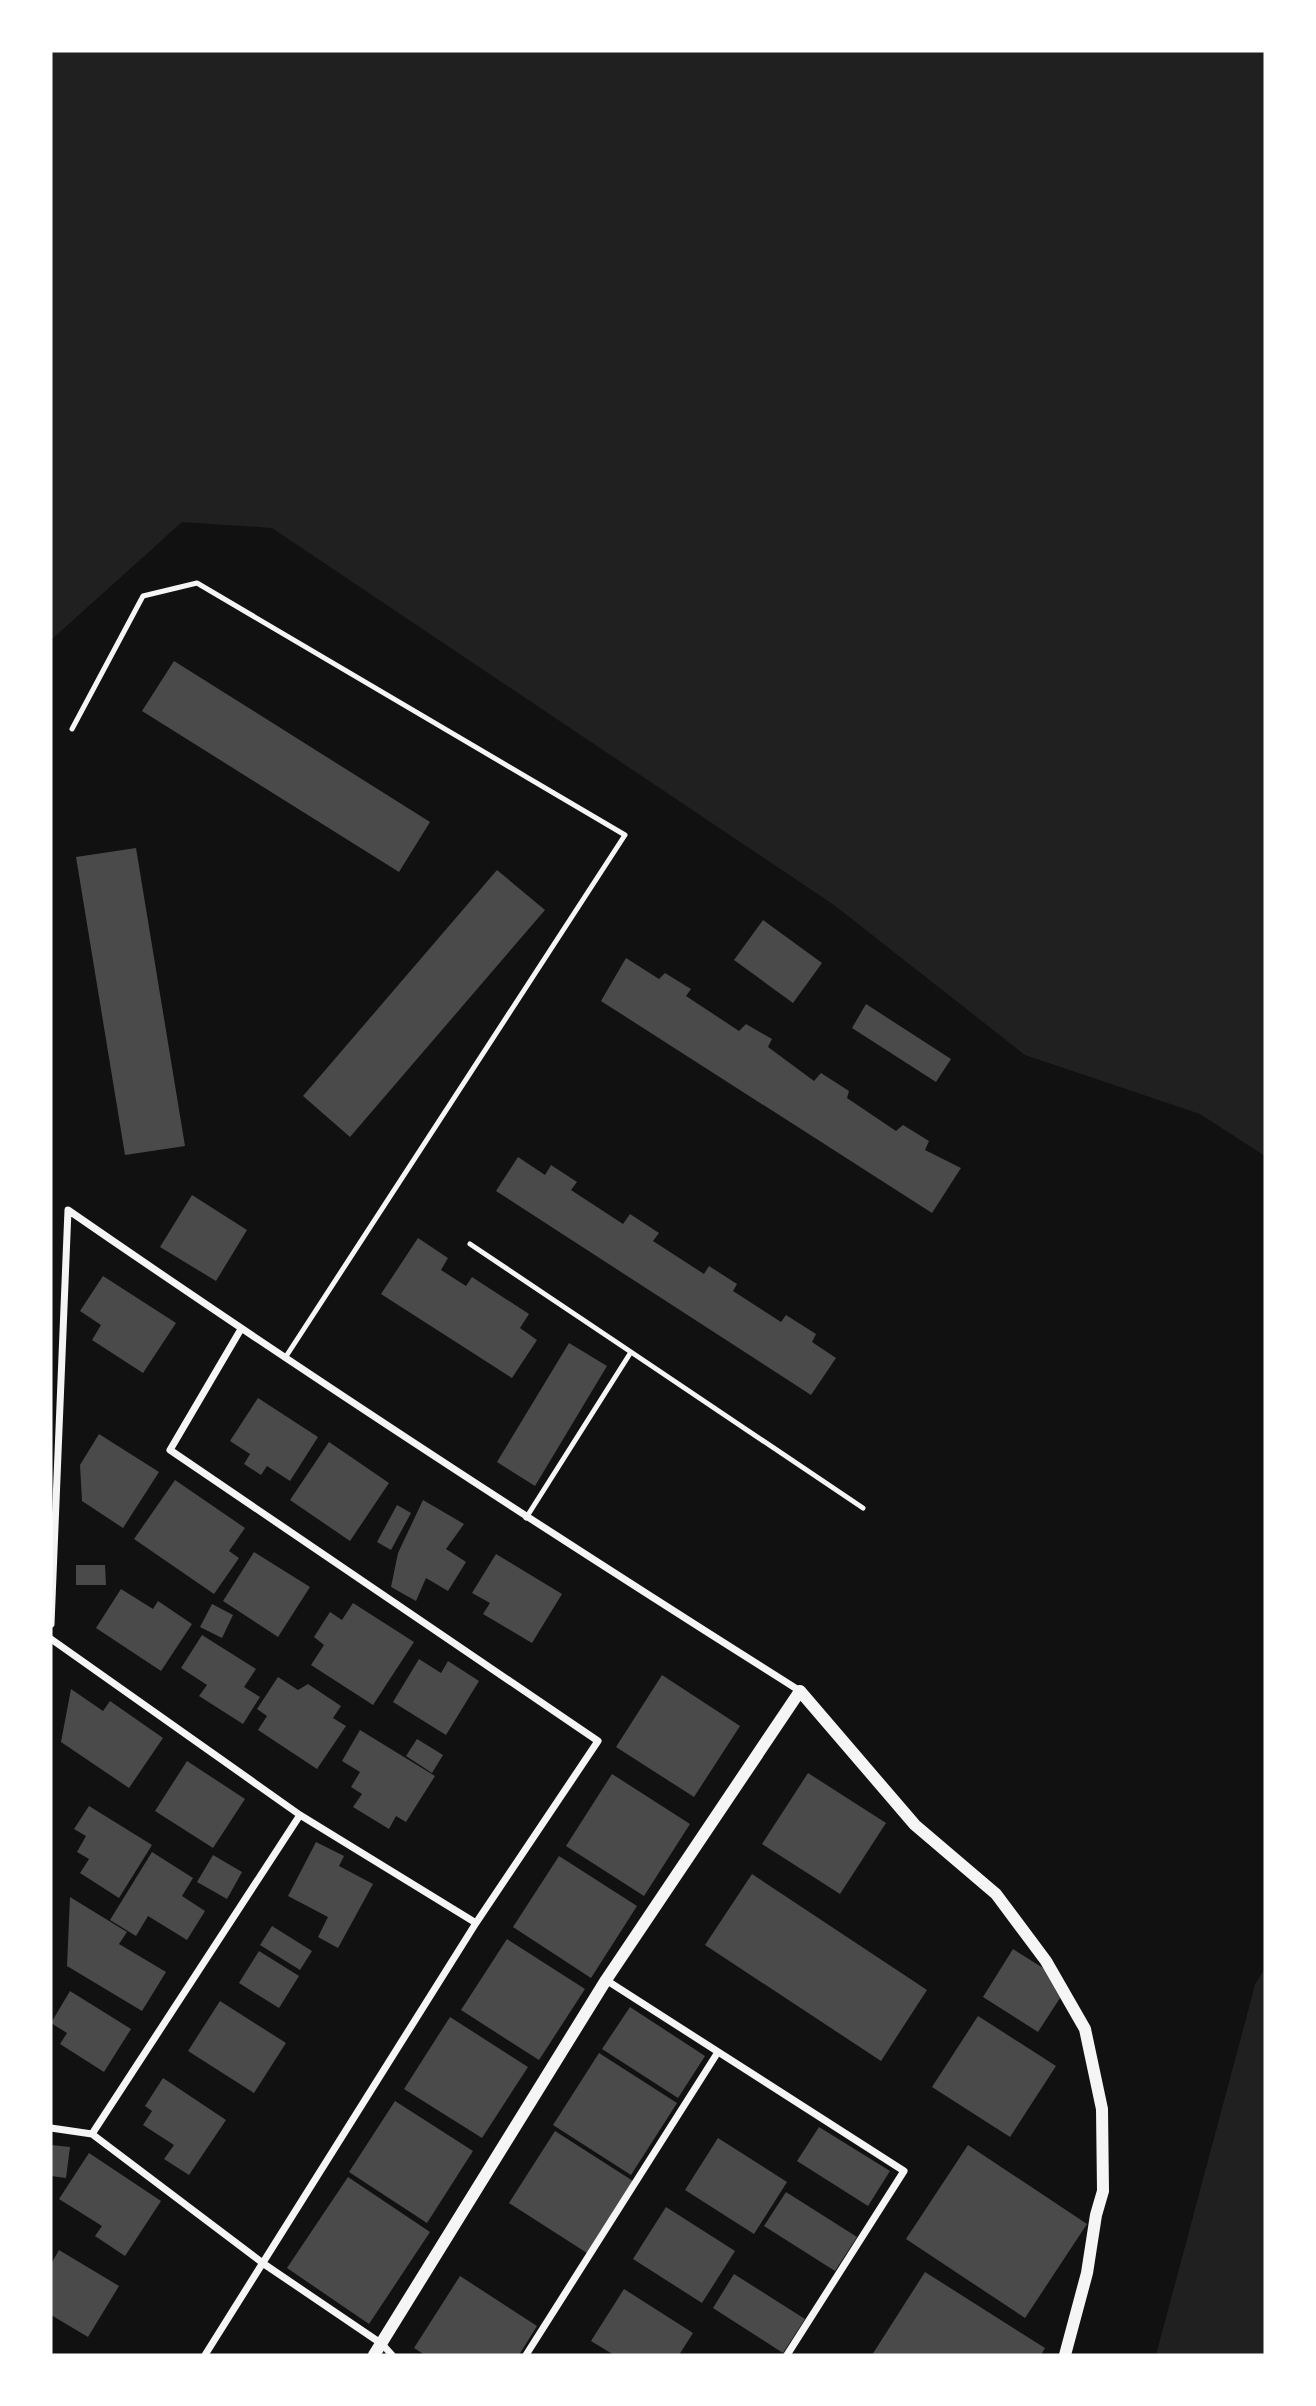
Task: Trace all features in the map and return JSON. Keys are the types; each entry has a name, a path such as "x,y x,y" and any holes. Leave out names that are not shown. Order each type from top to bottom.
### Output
{"street":[{"path":"51,1624 68,1210 241,1329 526,1518 800,1691 915,1825 996,1894 1046,1961 1085,2029 1102,2109 1103,2191 1096,2215 1087,2273 1065,2355"},
{"path":"205,2355 476,1923 598,1741 170,1450 241,1329"},
{"path":"51,1639 300,1815 476,1923"},
{"path":"374,2355 606,1980 800,1691"},
{"path":"92,2133 300,1815"},
{"path":"606,1980 904,2171 787,2355"},
{"path":"526,2355 718,2052"},
{"path":"51,2127 92,2133 264,2264 382,2344 392,2355"}],"lane":[{"path":"72,729 143,596 197,583 625,835 285,1358"},
{"path":"470,1244 863,1508"},
{"path":"526,1518 631,1352"}],"shaded area":[{"path":"51,51 1265,51 1265,1156 1200,1114 1025,1055 834,905 272,528 182,522 51,640"},
{"path":"1265,1968 1265,2355 1156,2355 1255,1985"}],"building":[{"path":"174,661 430,822 399,872 142,711"},
{"path":"136,848 185,1146 125,1155 76,857"},
{"path":"497,870 545,910 350,1137 303,1096"},
{"path":"763,920 822,963 793,1003 734,960"},
{"path":"626,958 659,979 665,973 691,989 686,996 739,1031 746,1024 772,1039 768,1047 814,1081 821,1073 849,1091 847,1098 896,1131 903,1125 929,1141 925,1150 961,1168 932,1213 601,1001"},
{"path":"866,1004 951,1059 936,1082 852,1028"},
{"path":"518,1157 545,1175 551,1165 577,1182 571,1190 623,1224 630,1214 659,1233 653,1241 704,1274 709,1266 737,1284 733,1291 781,1322 786,1315 816,1334 812,1342 836,1358 811,1395 496,1191"},
{"path":"192,1195 247,1230 216,1281 160,1247"},
{"path":"418,1238 448,1258 441,1270 466,1286 472,1277 529,1314 520,1328 537,1340 512,1378 381,1294"},
{"path":"103,1276 176,1323 143,1373 92,1340 101,1325 80,1311"},
{"path":"569,1343 607,1366 535,1486 497,1462"},
{"path":"258,1398 318,1437 290,1481 267,1466 261,1475 244,1464 250,1454 230,1441"},
{"path":"99,1434 159,1472 123,1528 82,1501 80,1465"},
{"path":"329,1442 389,1483 350,1541 290,1500"},
{"path":"175,1480 245,1528 229,1551 239,1558 214,1594 134,1539"},
{"path":"423,1500 464,1524 446,1549 466,1562 448,1591 426,1578 416,1601 391,1587 398,1553"},
{"path":"397,1505 411,1513 391,1550 377,1542"},
{"path":"254,1552 310,1587 278,1637 223,1601"},
{"path":"496,1554 562,1594 532,1643 483,1614 490,1603 472,1593"},
{"path":"76,1565 105,1565 106,1585 76,1585"},
{"path":"121,1589 153,1609 158,1601 192,1624 161,1671 96,1628"},
{"path":"353,1603 414,1642 373,1705 311,1665 324,1645 314,1637 330,1612 342,1620"},
{"path":"212,1604 233,1615 222,1638 200,1627"},
{"path":"202,1635 256,1669 244,1687 260,1697 243,1724 199,1696 207,1685 181,1668"},
{"path":"419,1659 441,1673 448,1661 479,1681 446,1735 393,1702"},
{"path":"662,1675 740,1726 694,1797 616,1747"},
{"path":"278,1677 298,1690 308,1684 341,1706 333,1718 346,1726 317,1769 258,1730 267,1716 257,1709"},
{"path":"71,1689 103,1711 110,1701 163,1738 129,1788 61,1742"},
{"path":"360,1730 435,1776 406,1822 396,1816 389,1829 353,1807 362,1794 351,1787 360,1772 342,1761"},
{"path":"417,1739 443,1755 432,1773 406,1756"},
{"path":"187,1761 245,1799 213,1848 155,1811"},
{"path":"808,1773 886,1823 840,1894 762,1844"},
{"path":"612,1774 690,1824 644,1896 566,1846"},
{"path":"89,1806 152,1845 119,1898 80,1873 89,1859 77,1852 86,1836 74,1829"},
{"path":"316,1842 344,1856 339,1866 373,1884 338,1948 318,1937 328,1917 288,1896"},
{"path":"152,1852 193,1878 182,1896 205,1911 187,1940 148,1916 136,1936 110,1920"},
{"path":"213,1855 242,1872 227,1899 197,1882"},
{"path":"559,1856 637,1906 591,1978 513,1927"},
{"path":"752,1874 927,1990 881,2061 705,1945"},
{"path":"70,1897 127,1932 119,1944 166,1972 142,2011 67,1966"},
{"path":"272,1926 312,1951 300,1970 260,1945"},
{"path":"507,1939 585,1989 539,2060 461,2010"},
{"path":"1013,1949 1043,1968 1060,1998 1038,2032 983,1997"},
{"path":"259,1951 299,1976 279,2008 239,1983"},
{"path":"70,1991 131,2029 104,2072 60,2044 67,2033 51,2023"},
{"path":"220,2001 286,2043 254,2093 188,2051"},
{"path":"630,2007 705,2056 678,2098 602,2049"},
{"path":"978,2016 1056,2066 1010,2137 932,2087"},
{"path":"450,2017 528,2067 482,2138 404,2089"},
{"path":"599,2053 677,2103 631,2175 553,2125"},
{"path":"163,2078 226,2120 189,2175 164,2159 174,2145 143,2125 152,2111 145,2106"},
{"path":"395,2101 473,2151 427,2223 349,2172"},
{"path":"819,2127 890,2171 868,2206 797,2161"},
{"path":"555,2131 633,2181 587,2253 509,2203"},
{"path":"718,2138 787,2182 754,2234 685,2190"},
{"path":"51,2145 70,2147 66,2178 51,2176"},
{"path":"968,2145 1087,2224 1025,2318 906,2239"},
{"path":"89,2153 161,2201 125,2256 95,2236 102,2226 59,2199"},
{"path":"348,2177 430,2232 369,2324 287,2268"},
{"path":"786,2192 857,2237 835,2271 764,2226"},
{"path":"666,2207 735,2251 702,2303 633,2259"},
{"path":"59,2250 119,2286 88,2337 51,2315 51,2264"},
{"path":"925,2272 1045,2348 1041,2355 872,2355"},
{"path":"734,2274 805,2319 783,2353 713,2308"},
{"path":"460,2276 537,2326 519,2355 425,2355 414,2348"},
{"path":"624,2289 693,2333 679,2355 614,2355 591,2341"}]}
